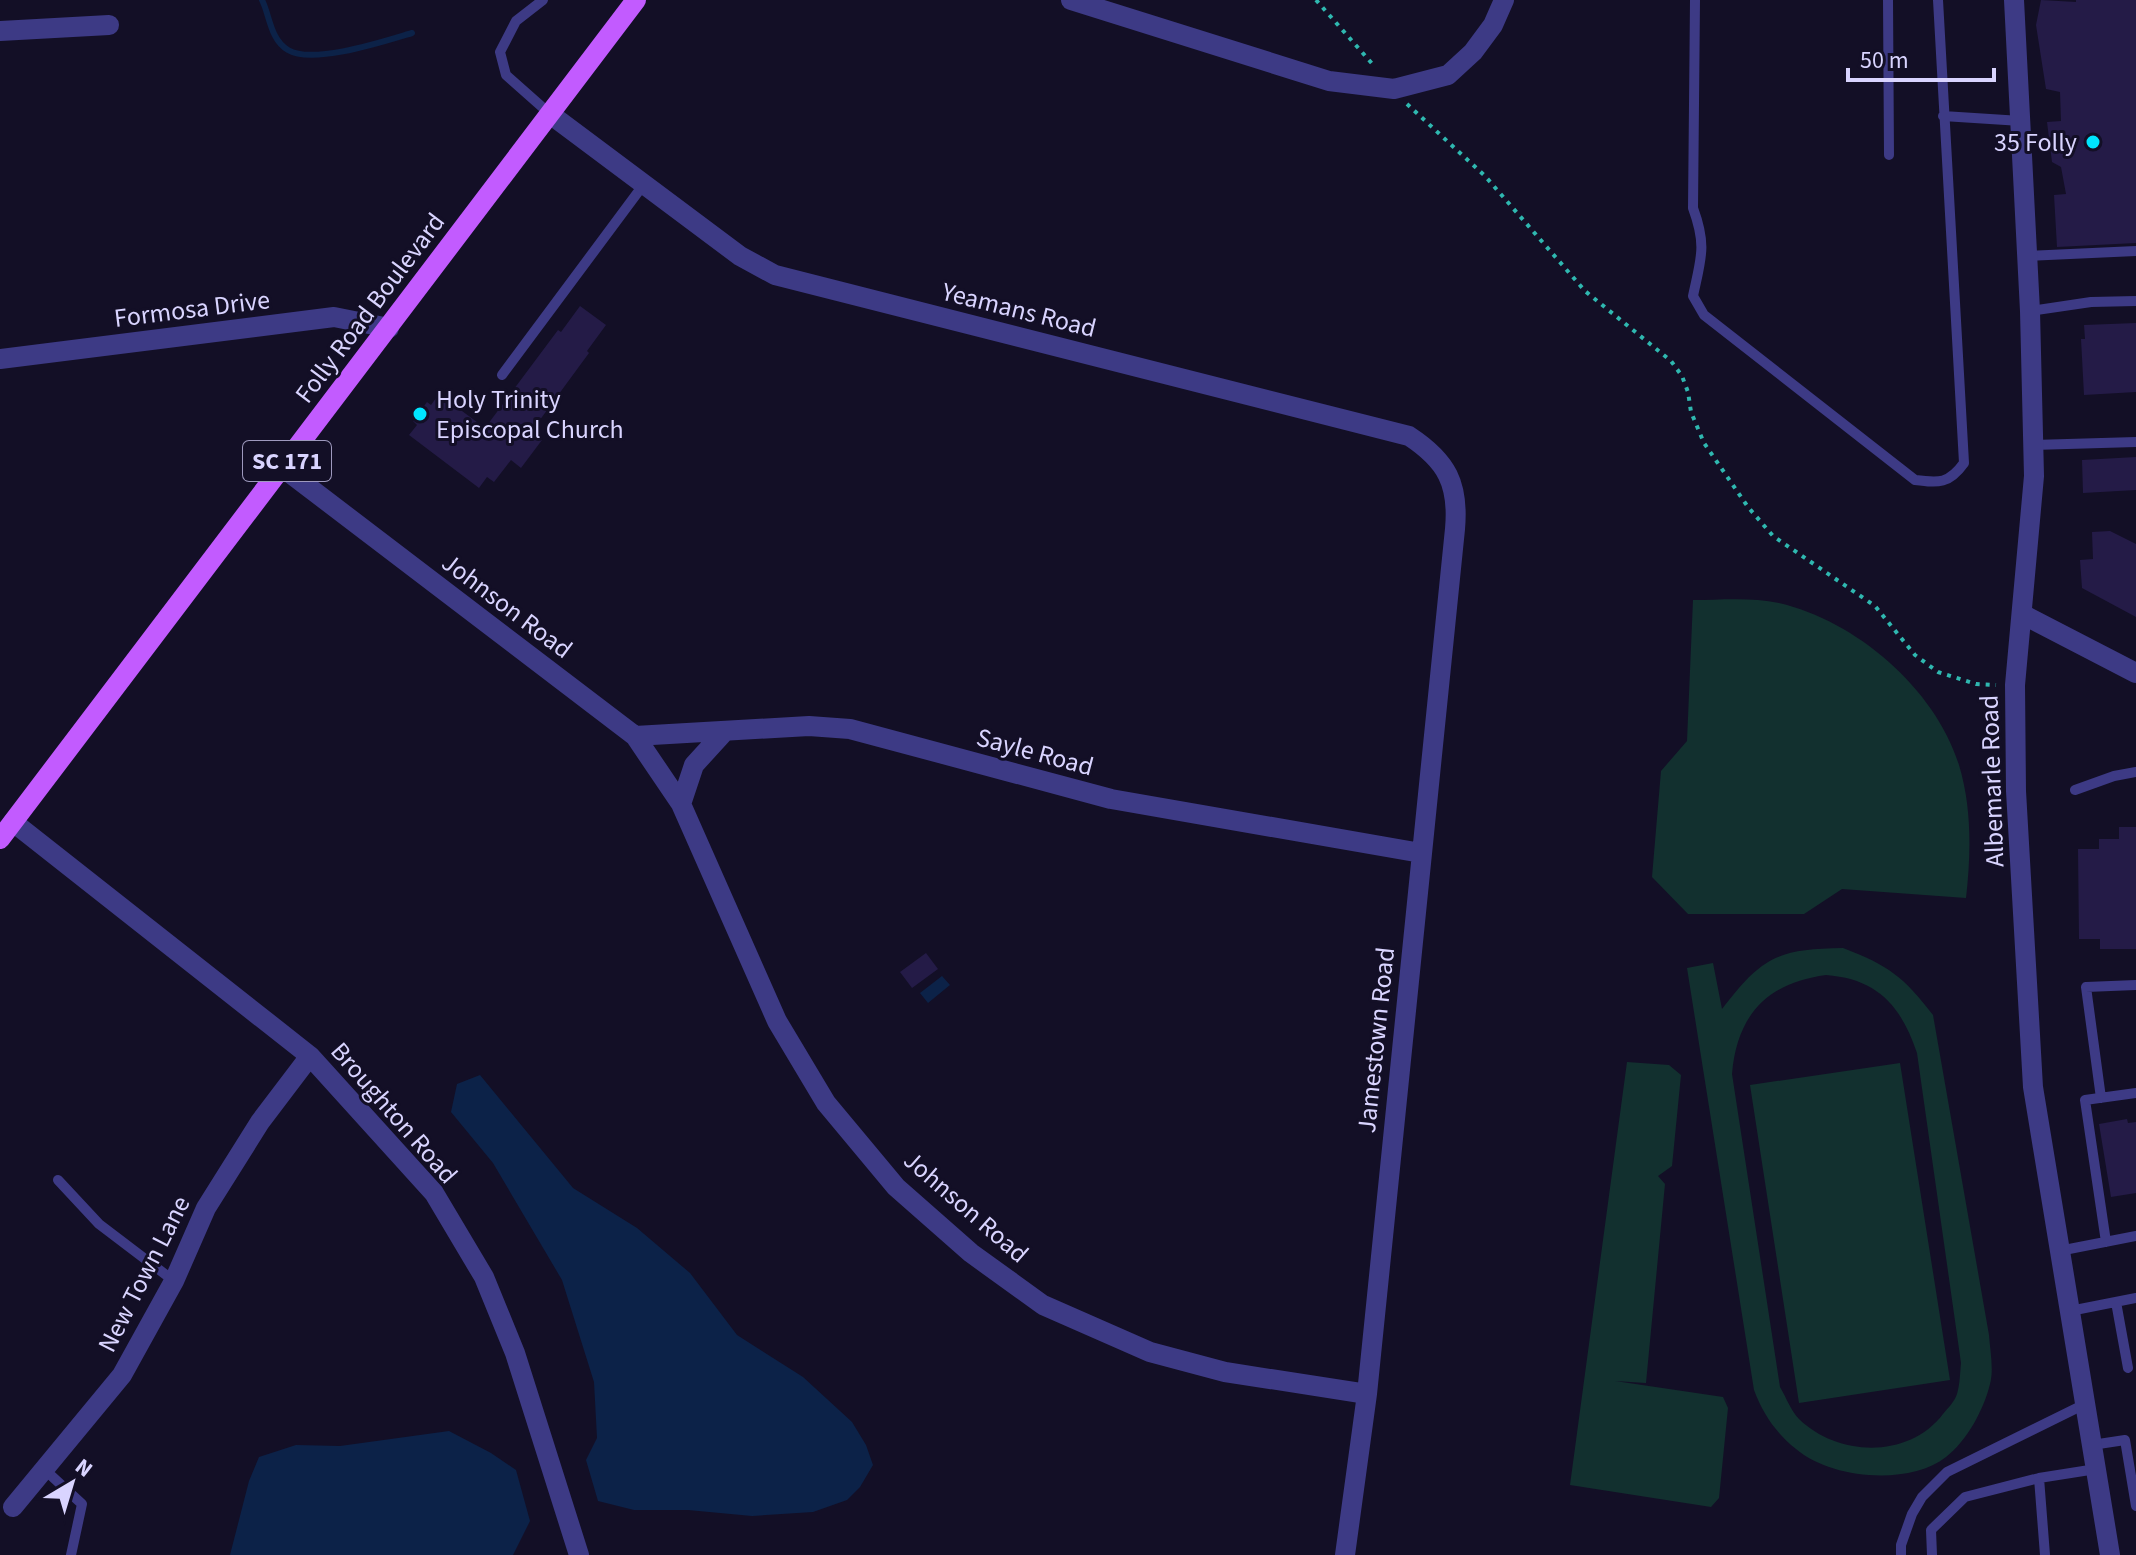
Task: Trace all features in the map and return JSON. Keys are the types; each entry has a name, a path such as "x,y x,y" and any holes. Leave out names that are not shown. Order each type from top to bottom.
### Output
{"main road":[{"name":"Folly Road Boulevard","path":"0,839 636,0"}],"street":[{"path":"1071,0 1116,6 1329,81 1394,89 1448,75 1493,25 1504,0"},
{"name":"Albemarle Road","path":"2014,0 2028,256 2034,476 2015,685 2016,791 2033,1087 2110,1555"},
{"path":"0,31 109,25"},
{"name":"Yeamans Road","path":"550,114 740,256 775,275 1409,436 1431,450 1452,479 1457,504 1455,529"},
{"name":"Formosa Drive","path":"0,359 334,317 389,328"},
{"name":"Johnson Road","path":"282,467 635,736 681,804 777,1021 826,1103 896,1187 971,1253 1043,1305 1150,1352 1225,1372 1367,1394"},
{"name":"Jamestown Road","path":"1345,1555 1367,1394 1455,529"},
{"path":"2022,614 2136,673"},
{"name":"Sayle Road","path":"635,736 809,726 850,729 1111,799 1421,853"},
{"path":"681,804 694,765 725,731"},
{"name":"Broughton Road","path":"13,822 310,1056 434,1193 484,1277 515,1353 579,1555"},
{"name":"New Town Lane","path":"13,1507 122,1375 174,1281 206,1208 260,1122 310,1056"}],"lane":[{"path":"543,0 516,21 500,52 506,75 550,114"},
{"path":"1695,0 1693,208 1704,249 1693,296 1704,315 1915,480 1937,483 1955,476 1964,463 1938,0"},
{"path":"1888,0 1889,155"},
{"path":"1943,116 2021,121"},
{"path":"502,375 644,184"},
{"path":"2028,256 2136,251"},
{"path":"2030,311 2091,302 2136,301"},
{"path":"2033,445 2136,442"},
{"path":"2075,790 2136,772"},
{"path":"2101,1098 2086,987 2136,985"},
{"path":"2106,1242 2085,1100 2136,1093"},
{"path":"58,1180 99,1224 174,1281"},
{"path":"2059,1251 2136,1236"},
{"path":"2070,1311 2136,1298"},
{"path":"2116,1302 2128,1368"},
{"path":"1901,1555 1901,1545 1912,1514 1922,1497 1947,1472 2085,1404"},
{"path":"2092,1445 2125,1440 2136,1506"},
{"path":"44,1469 82,1504 71,1555"},
{"path":"1932,1555 1931,1530 1965,1497 2039,1478 2096,1469"},
{"path":"2039,1478 2045,1555"}],"path":[{"path":"1316,0 1415,113 1485,176 1585,291 1671,361 1682,376 1691,412 1704,443 1748,507 1773,536 1875,606 1915,655 1938,672 1976,684 2015,685"}],"green space":[{"path":"1693,600 1758,600 1808,612 1863,642 1912,685 1948,737 1959,765 1969,831 1966,898 1842,889 1804,914 1688,914 1652,877 1661,771 1687,741"},
{"path":"1843,948 1884,967 1904,982 1933,1015 1992,1366 1984,1404 1961,1442 1946,1457 1912,1472 1870,1475 1829,1467 1811,1459 1776,1430 1754,1390 1687,968 1713,963 1722,1009 1748,978 1773,959 1820,949","holes":["1826,975 1860,982 1885,998 1903,1022 1917,1053 1961,1363 1956,1397 1929,1429 1912,1439 1873,1448 1833,1441 1815,1432 1796,1416 1780,1387 1732,1074 1740,1035 1759,1005 1772,994 1805,979"]},
{"path":"1627,1062 1669,1065 1681,1075 1672,1166 1658,1176 1665,1184 1646,1383 1615,1381 1723,1397 1728,1408 1719,1498 1711,1507 1570,1485"},
{"path":"1900,1063 1950,1380 1799,1403 1750,1085"}],"water":[{"path":"942,976 950,985 928,1003 920,993"},
{"path":"480,1075 573,1188 637,1228 690,1273 737,1335 803,1377 852,1422 866,1445 873,1465 860,1487 847,1500 813,1512 752,1516 688,1510 634,1510 598,1501 586,1460 597,1438 594,1382 562,1280 493,1163 451,1112 457,1084"},
{"path":"449,1431 516,1470 530,1521 513,1555 230,1555 249,1481 259,1457 296,1445 340,1446"}],"building":[{"name":"35 Folly","path":"2041,0 2136,0 2136,243 2057,247 2054,195 2066,194 2061,167 2052,162 2047,122 2061,121 2060,92 2046,89 2036,25"},
{"path":"580,306 606,325 531,432 542,440 521,468 511,460 494,482 487,477 479,488 409,435 417,425 413,421 427,402 431,405 439,394 485,428 558,330 561,332"},
{"path":"2136,323 2136,392 2084,395 2081,339 2085,339 2084,325"},
{"path":"2136,457 2136,490 2083,493 2082,460"},
{"path":"2110,531 2136,544 2136,617 2082,588 2080,560 2093,559 2092,532"},
{"path":"2119,827 2136,827 2136,949 2100,949 2100,939 2079,939 2078,849 2099,849 2099,839 2119,839"},
{"path":"926,953 938,969 912,988 900,972"},
{"path":"2127,1119 2128,1123 2136,1122 2136,1193 2111,1197 2099,1124"}],"waterway":[{"path":"262,0 277,40 288,50 299,54 349,50 412,33"}],"place":[{"name":"35 Folly","path":"2093,142"},
{"name":"Holy Trinity Episcopal Church","path":"420,414"}]}
